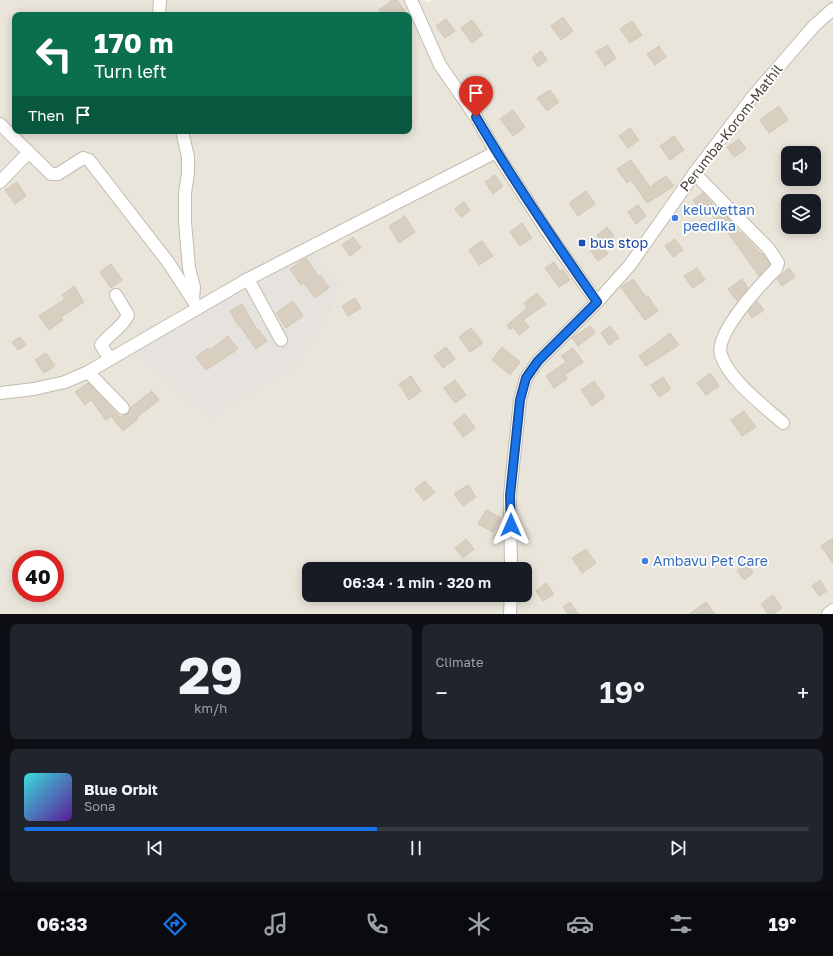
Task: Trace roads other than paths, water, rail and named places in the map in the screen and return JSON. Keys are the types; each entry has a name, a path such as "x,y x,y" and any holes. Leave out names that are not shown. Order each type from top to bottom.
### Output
{"street":[{"path":"159,12 160,0"},
{"path":"411,0 440,65 476,117 496,152 551,237 597,302"},
{"name":"Perumba-Korom-Mathil","path":"511,562 510,496 520,400 526,378 538,361 597,302 630,265 694,173 754,95 814,26 833,9"},
{"path":"0,124 51,174 58,174 83,158 89,160 168,262 195,304"},
{"path":"183,134 188,157 188,173 185,193 185,222 189,268 194,287 195,304"},
{"path":"0,182 28,152"},
{"path":"0,393 34,389 65,382 88,372 195,304 248,279 496,152"},
{"path":"694,173 769,249 778,263 776,270 745,302 721,341 720,354 726,366 739,383 783,423"},
{"path":"248,279 281,340"},
{"path":"110,359 101,345 124,322 128,315 116,294"},
{"path":"88,372 124,408"},
{"path":"510,614 511,602"},
{"path":"828,614 833,610"}],"place":[{"name":"keluvettan peedika","path":"675,218"},
{"name":"bus stop","path":"582,243"},
{"name":"Ambavu Pet Care","path":"645,561"}]}
